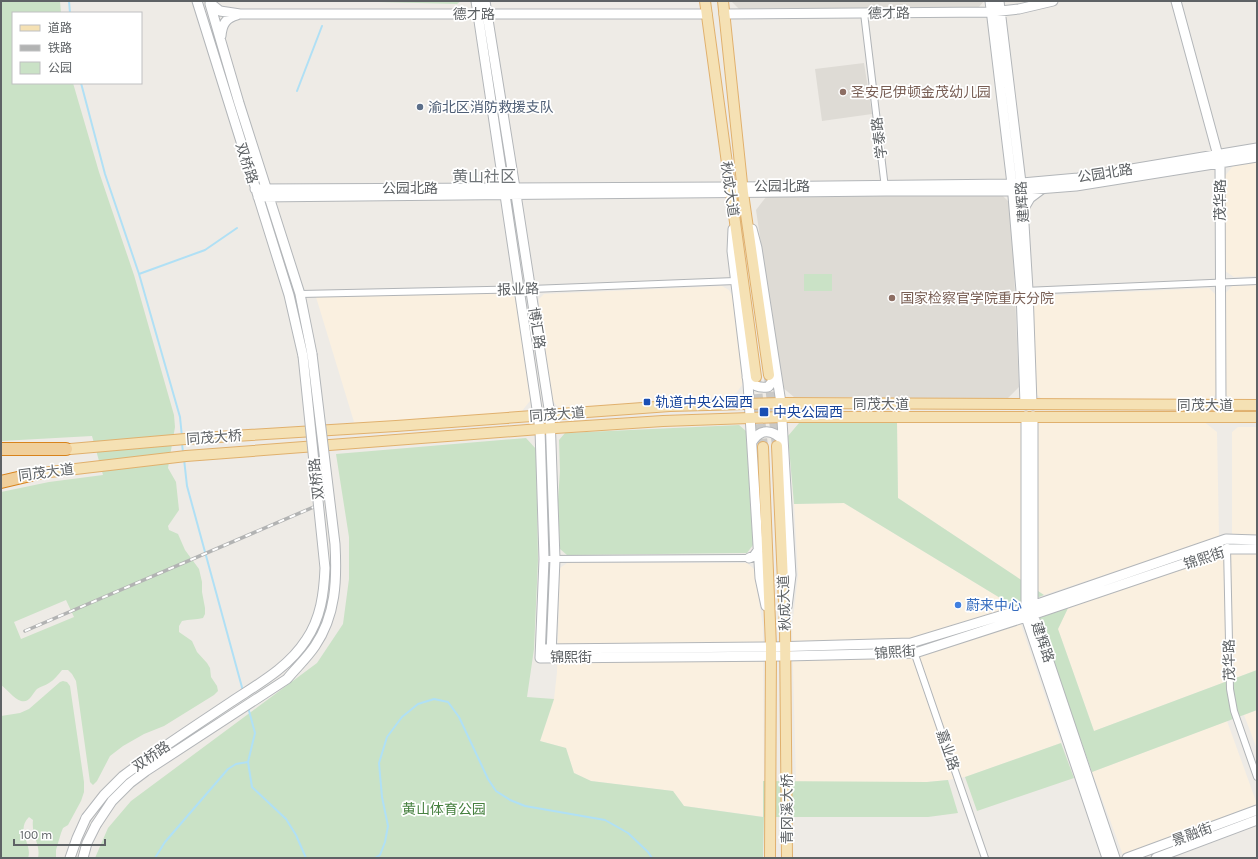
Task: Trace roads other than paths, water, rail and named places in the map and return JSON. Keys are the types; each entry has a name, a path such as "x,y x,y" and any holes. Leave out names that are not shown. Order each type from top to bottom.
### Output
{"highway":[{"path":"1,449 66,449"},
{"path":"1,482 39,473"}],"main road":[{"name":"双桥路","path":"70,858 86,818 104,795 123,776 280,669 306,641 314,626 322,603 325,568 302,356 289,295 197,1"},
{"name":"博汇路","path":"476,1 482,14 516,192 550,415 555,559 551,653"},
{"name":"博汇路","path":"485,1 482,14 505,192 540,429 544,559 541,653"},
{"name":"秋成大道","path":"705,1 734,215 752,377"},
{"name":"秋成大道","path":"722,1 744,205 773,374"},
{"name":"建辉路","path":"990,1 996,12 1017,187 1024,291 1029,404"},
{"name":"建辉路","path":"996,12 999,1"},
{"name":"德才路","path":"724,14 996,12 1020,9 1053,1"},
{"name":"茂华路","path":"1176,1 1219,159 1221,282 1220,405"},
{"name":"双桥路","path":"83,858 87,843 96,824 112,801 130,783 287,679 315,646 324,630 330,614 335,589 335,544 312,354 300,294 239,103 210,2"},
{"name":"德才路","path":"210,2 220,11 240,14 707,14"},
{"path":"220,39 221,30 225,22 232,16 240,14"},
{"name":"公园北路","path":"257,193 1017,187 1042,189 1076,186 1219,159 1257,148"},
{"name":"公园北路","path":"1017,187 1219,159 1257,157"},
{"name":"建辉路","path":"1017,187 1023,210 1024,291"},
{"path":"1023,210 1030,198 1042,189"},
{"path":"734,215 732,250 753,384 760,388 768,387 773,381 773,374"},
{"path":"773,374 781,403 782,418 780,444"},
{"path":"752,377 750,418 760,578 771,627"},
{"name":"同茂大道","path":"338,429 670,406 781,403 1257,405"},
{"name":"建辉路","path":"1029,416 1029,611 1107,858"},
{"name":"同茂大道","path":"339,445 551,428 663,421 750,418 1029,416 1257,417"},
{"name":"同茂大桥","path":"90,447 338,429"},
{"path":"752,442 758,434 769,432 780,437 780,444"},
{"name":"秋成大道","path":"780,444 786,651 787,759"},
{"name":"同茂大桥","path":"92,467 186,456 339,445"},
{"name":"同茂大道","path":"1,455 90,447"},
{"name":"秋成大道","path":"763,448 771,627 771,760"},
{"name":"同茂大道","path":"1,478 92,467"},
{"name":"锦熙街","path":"541,653 786,651 915,653 1226,539 1257,540"},
{"path":"750,558 757,554 759,549"},
{"name":"锦熙街","path":"786,651 911,642 1029,611 1227,549 1257,549"},
{"name":"建辉路","path":"1029,611 1116,858"},
{"name":"青冈溪大桥","path":"787,759 787,858"},
{"name":"青冈溪大桥","path":"770,858 771,760"},
{"name":"景融街","path":"1127,858 1257,810"},
{"name":"景融街","path":"1156,858 1257,820"}],"street":[{"name":"学泰路","path":"864,13 885,188"},
{"name":"报业路","path":"300,294 531,289 736,281"},
{"path":"1024,291 1257,281"},
{"name":"茂华路","path":"1226,539 1230,690 1234,711 1257,777"},
{"path":"544,559 750,558"},
{"name":"嘉业路","path":"911,642 985,858"}],"waterway":[{"path":"69,1 70,12"},
{"path":"297,91 322,26"},
{"path":"81,84 105,174 139,274 180,417 182,437"},
{"path":"139,274 205,250 237,228"},
{"path":"182,443 183,453"},
{"path":"184,459 187,486 243,691"},
{"path":"375,858 380,855 385,842 388,826 382,797 379,763 387,737 402,717 418,704 434,699 448,702 459,717 488,779 496,791 510,800 525,806 605,820 628,833 648,852 652,858"},
{"path":"248,707 255,733 248,762 252,787 286,819 296,835 306,858"},
{"path":"155,858 165,842 228,769 236,764 248,762"}],"tunnel":[{"path":"769,377 777,446"},
{"path":"756,379 763,447"}],"railway":[{"path":"25,631 316,506"}],"place":[{"name":"圣安尼伊顿金茂幼儿园","path":"843,92"},
{"name":"渝北区消防救援支队","path":"420,107"},
{"name":"国家检察官学院重庆分院","path":"892,298"},
{"name":"轨道中央公园西","path":"647,402"},
{"name":"中央公园西","path":"764,412"},
{"name":"蔚来中心","path":"958,605"}],"district":[{"name":"黄山社区","path":"484,176"}],"park label":[{"name":"黄山体育公园","path":"444,809"}]}
